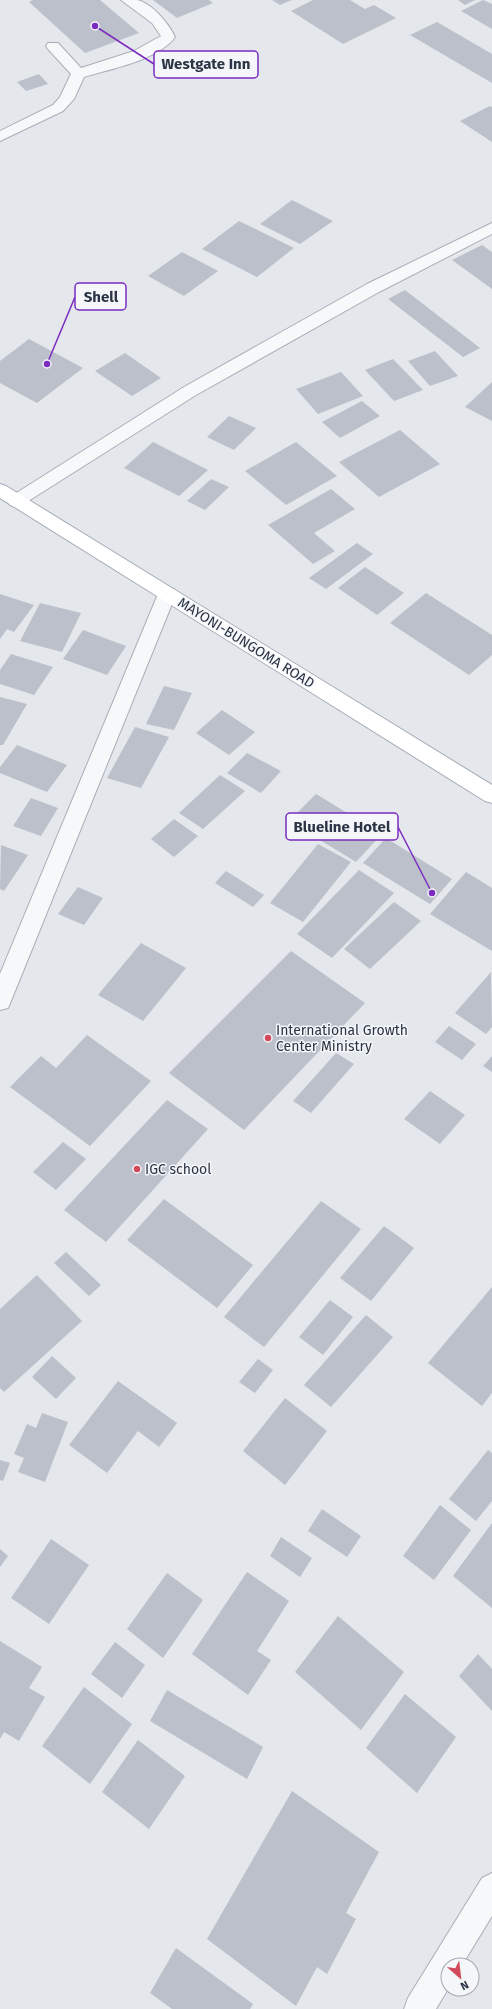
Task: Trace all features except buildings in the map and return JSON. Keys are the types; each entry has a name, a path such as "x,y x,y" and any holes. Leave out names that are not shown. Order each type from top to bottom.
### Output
{"main road":[{"name":"MAYONI-BUNGOMA ROAD","path":"0,490 492,795"}],"street":[{"path":"0,137 58,108 68,99 78,74 146,51 162,43 168,37 165,28 154,17 128,0"},
{"path":"53,46 78,74"},
{"path":"16,501 190,391 373,288 492,228"},
{"path":"0,1001 167,594"},
{"path":"419,2009 492,1888"}],"place":[{"name":"Westgate Inn","path":"95,26"},
{"name":"Shell","path":"47,364"},
{"name":"Blueline Hotel","path":"432,893"},
{"name":"International Growth Center Ministry","path":"268,1038"},
{"name":"IGC school","path":"137,1169"}]}
